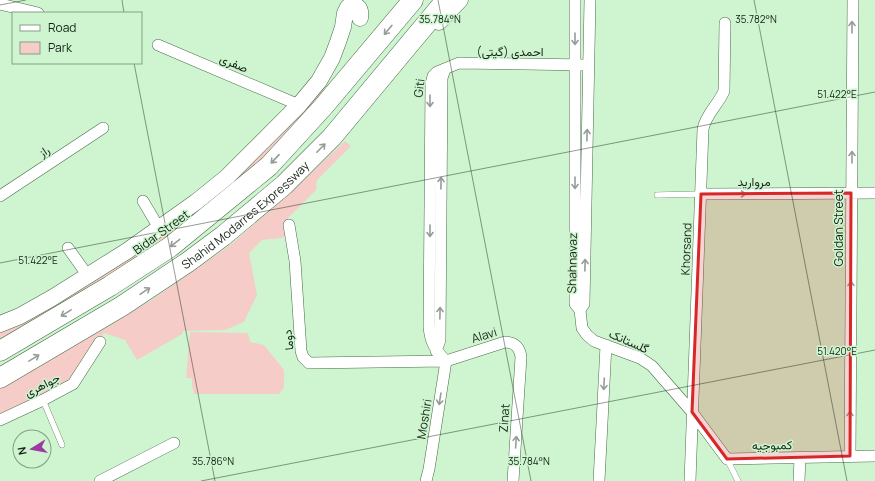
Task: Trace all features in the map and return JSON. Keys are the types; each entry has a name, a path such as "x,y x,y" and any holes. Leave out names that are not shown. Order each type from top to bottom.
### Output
{"highway":[{"name":"Shahid Modarres Expressway","path":"0,352 110,286 170,247 269,166 323,107 413,0"},
{"name":"Shahid Modarres Expressway","path":"0,378 122,306 188,262 223,236 284,185 332,137 446,0"}],"street":[{"path":"291,142 330,82 364,9 363,0"},
{"path":"409,45 426,33 460,0"},
{"name":"Shahnavaz","path":"576,0 575,64 579,306"},
{"name":"Shahnavaz","path":"579,306 590,0"},
{"name":"Goldan Street","path":"850,456 853,0"},
{"path":"0,4 34,12"},
{"path":"343,6 348,7 354,5 361,12 360,18"},
{"name":"Bidar Street","path":"0,324 20,316 88,276 196,202 221,182 299,105 316,85 326,70 340,36 344,21 343,6"},
{"name":"Khorsand","path":"690,481 703,129 705,121 724,91 725,23"},
{"name":"صفری","path":"158,45 299,105"},
{"name":"احمدی (گیتی)","path":"445,69 459,64 575,64"},
{"path":"575,64 588,65"},
{"name":"Giti","path":"445,69 437,72 431,84 429,326 430,338 436,351 446,361"},
{"name":"Bidar Street","path":"0,330 22,321 61,300 128,256 211,196 289,124 299,105"},
{"name":"راز","path":"0,196 103,128"},
{"name":"مروارید","path":"701,194 875,193"},
{"path":"143,201 159,228"},
{"name":"دوما","path":"289,225 295,261 301,351 306,360 313,364 446,361"},
{"path":"68,248 88,276"},
{"name":"گلستانک","path":"579,306 582,328 587,335 594,341 640,358 652,366 692,412"},
{"name":"جواهری","path":"0,420 73,384 100,342"},
{"name":"Alavi","path":"446,361 505,342 510,342 517,346 521,357"},
{"path":"599,481 606,345"},
{"name":"Zinat","path":"513,481 521,357"},
{"name":"Moshiri","path":"426,481 446,361"},
{"path":"692,412 727,459"},
{"path":"100,481 174,443"},
{"name":"کمبوجیه","path":"727,459 875,456"},
{"path":"799,481 800,458"}],"lane":[{"name":"مروارید","path":"657,195 701,194"},
{"path":"43,400 62,445"},
{"path":"727,459 738,481"}],"highlighted area":[{"path":"851,193 850,456 727,459 692,412 701,194"}],"green space":[{"path":"321,87 324,90 272,152 208,212 0,347 0,333 11,328 113,267"},
{"path":"345,141 351,146 317,180 316,190 284,222 288,235 281,238 262,240 249,253 257,295 244,322 225,330 183,331 182,334 137,360 125,340 104,333 66,383 0,416 0,388 150,301 229,246 287,196"},
{"path":"190,332 248,333 250,342 264,345 284,370 284,387 279,394 194,394 192,378 186,378"}]}
